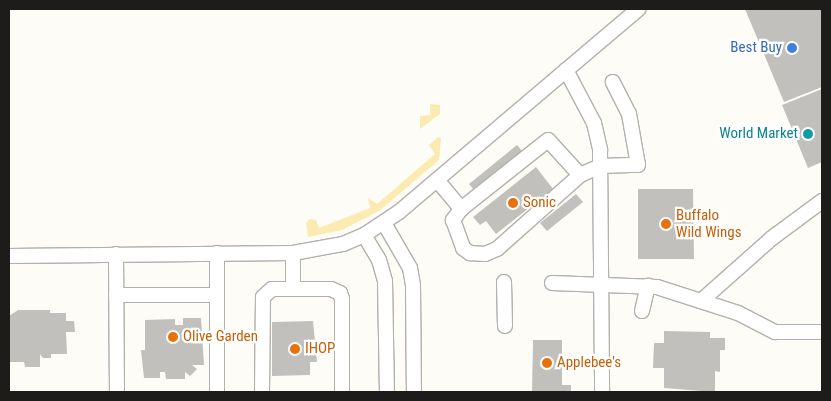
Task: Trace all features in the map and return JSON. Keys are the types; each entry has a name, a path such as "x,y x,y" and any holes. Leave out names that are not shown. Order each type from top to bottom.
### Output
{"lane":[{"path":"9,256 293,253 321,250 364,235 384,224 638,9"},
{"path":"566,70 594,123 600,166 602,392"},
{"path":"580,175 548,140 461,209 454,220 463,248 470,253 485,254 497,249 580,175 600,166 638,165 629,114 613,82"},
{"path":"437,180 461,209"},
{"path":"701,301 776,235 822,201"},
{"path":"384,224 410,268 413,285 414,392"},
{"path":"364,235 379,260 385,281 387,392"},
{"path":"216,253 217,392"},
{"path":"293,253 293,289"},
{"path":"116,254 117,392"},
{"path":"504,282 504,326"},
{"path":"552,283 648,286 738,313 774,332 822,332"},
{"path":"642,311 648,286"},
{"path":"262,392 261,303 267,292 272,289 331,289 340,293 342,392"},
{"path":"116,295 217,295"}],"shaded area":[{"path":"430,104 440,105 440,114 420,129 420,116 430,115"},
{"path":"438,137 441,138 439,160 379,211 342,230 308,237 306,223 310,219 316,220 319,228 370,208 368,198 377,204 435,154 429,145"}],"building":[{"name":"Best Buy","path":"745,9 822,9 822,87 784,102"},
{"name":"World Market","path":"822,89 822,162 808,168 782,105"},
{"path":"517,145 523,152 475,191 469,184"},
{"name":"Sonic","path":"536,167 553,189 496,234 486,221 480,225 473,217"},
{"name":"Buffalo Wild Wings","path":"638,189 693,189 694,259 638,259"},
{"path":"576,194 583,202 547,231 540,223"},
{"path":"18,310 50,310 50,313 66,313 66,321 74,321 75,332 66,332 67,354 51,354 51,358 43,358 40,354 40,367 25,367 24,362 9,362 9,316"},
{"name":"Olive Garden","path":"183,318 201,318 204,365 192,365 197,369 190,376 185,372 185,379 166,379 165,372 160,372 160,378 144,378 141,350 145,350 145,320 175,319 175,325 183,325"},
{"name":"IHOP","path":"313,321 317,362 310,362 310,375 272,376 272,322"},
{"path":"664,331 710,332 710,338 725,338 725,350 720,350 720,372 715,371 715,392 664,388 664,368 653,368 654,343 664,343"},
{"name":"Applebee's","path":"533,340 562,340 562,385 571,385 571,392 532,392"}],"place":[{"name":"Best Buy","path":"792,48"},
{"name":"World Market","path":"808,134"},
{"name":"Sonic","path":"513,203"},
{"name":"Buffalo Wild Wings","path":"666,224"},
{"name":"Olive Garden","path":"173,337"},
{"name":"IHOP","path":"295,349"},
{"name":"Applebee's","path":"547,363"}]}
